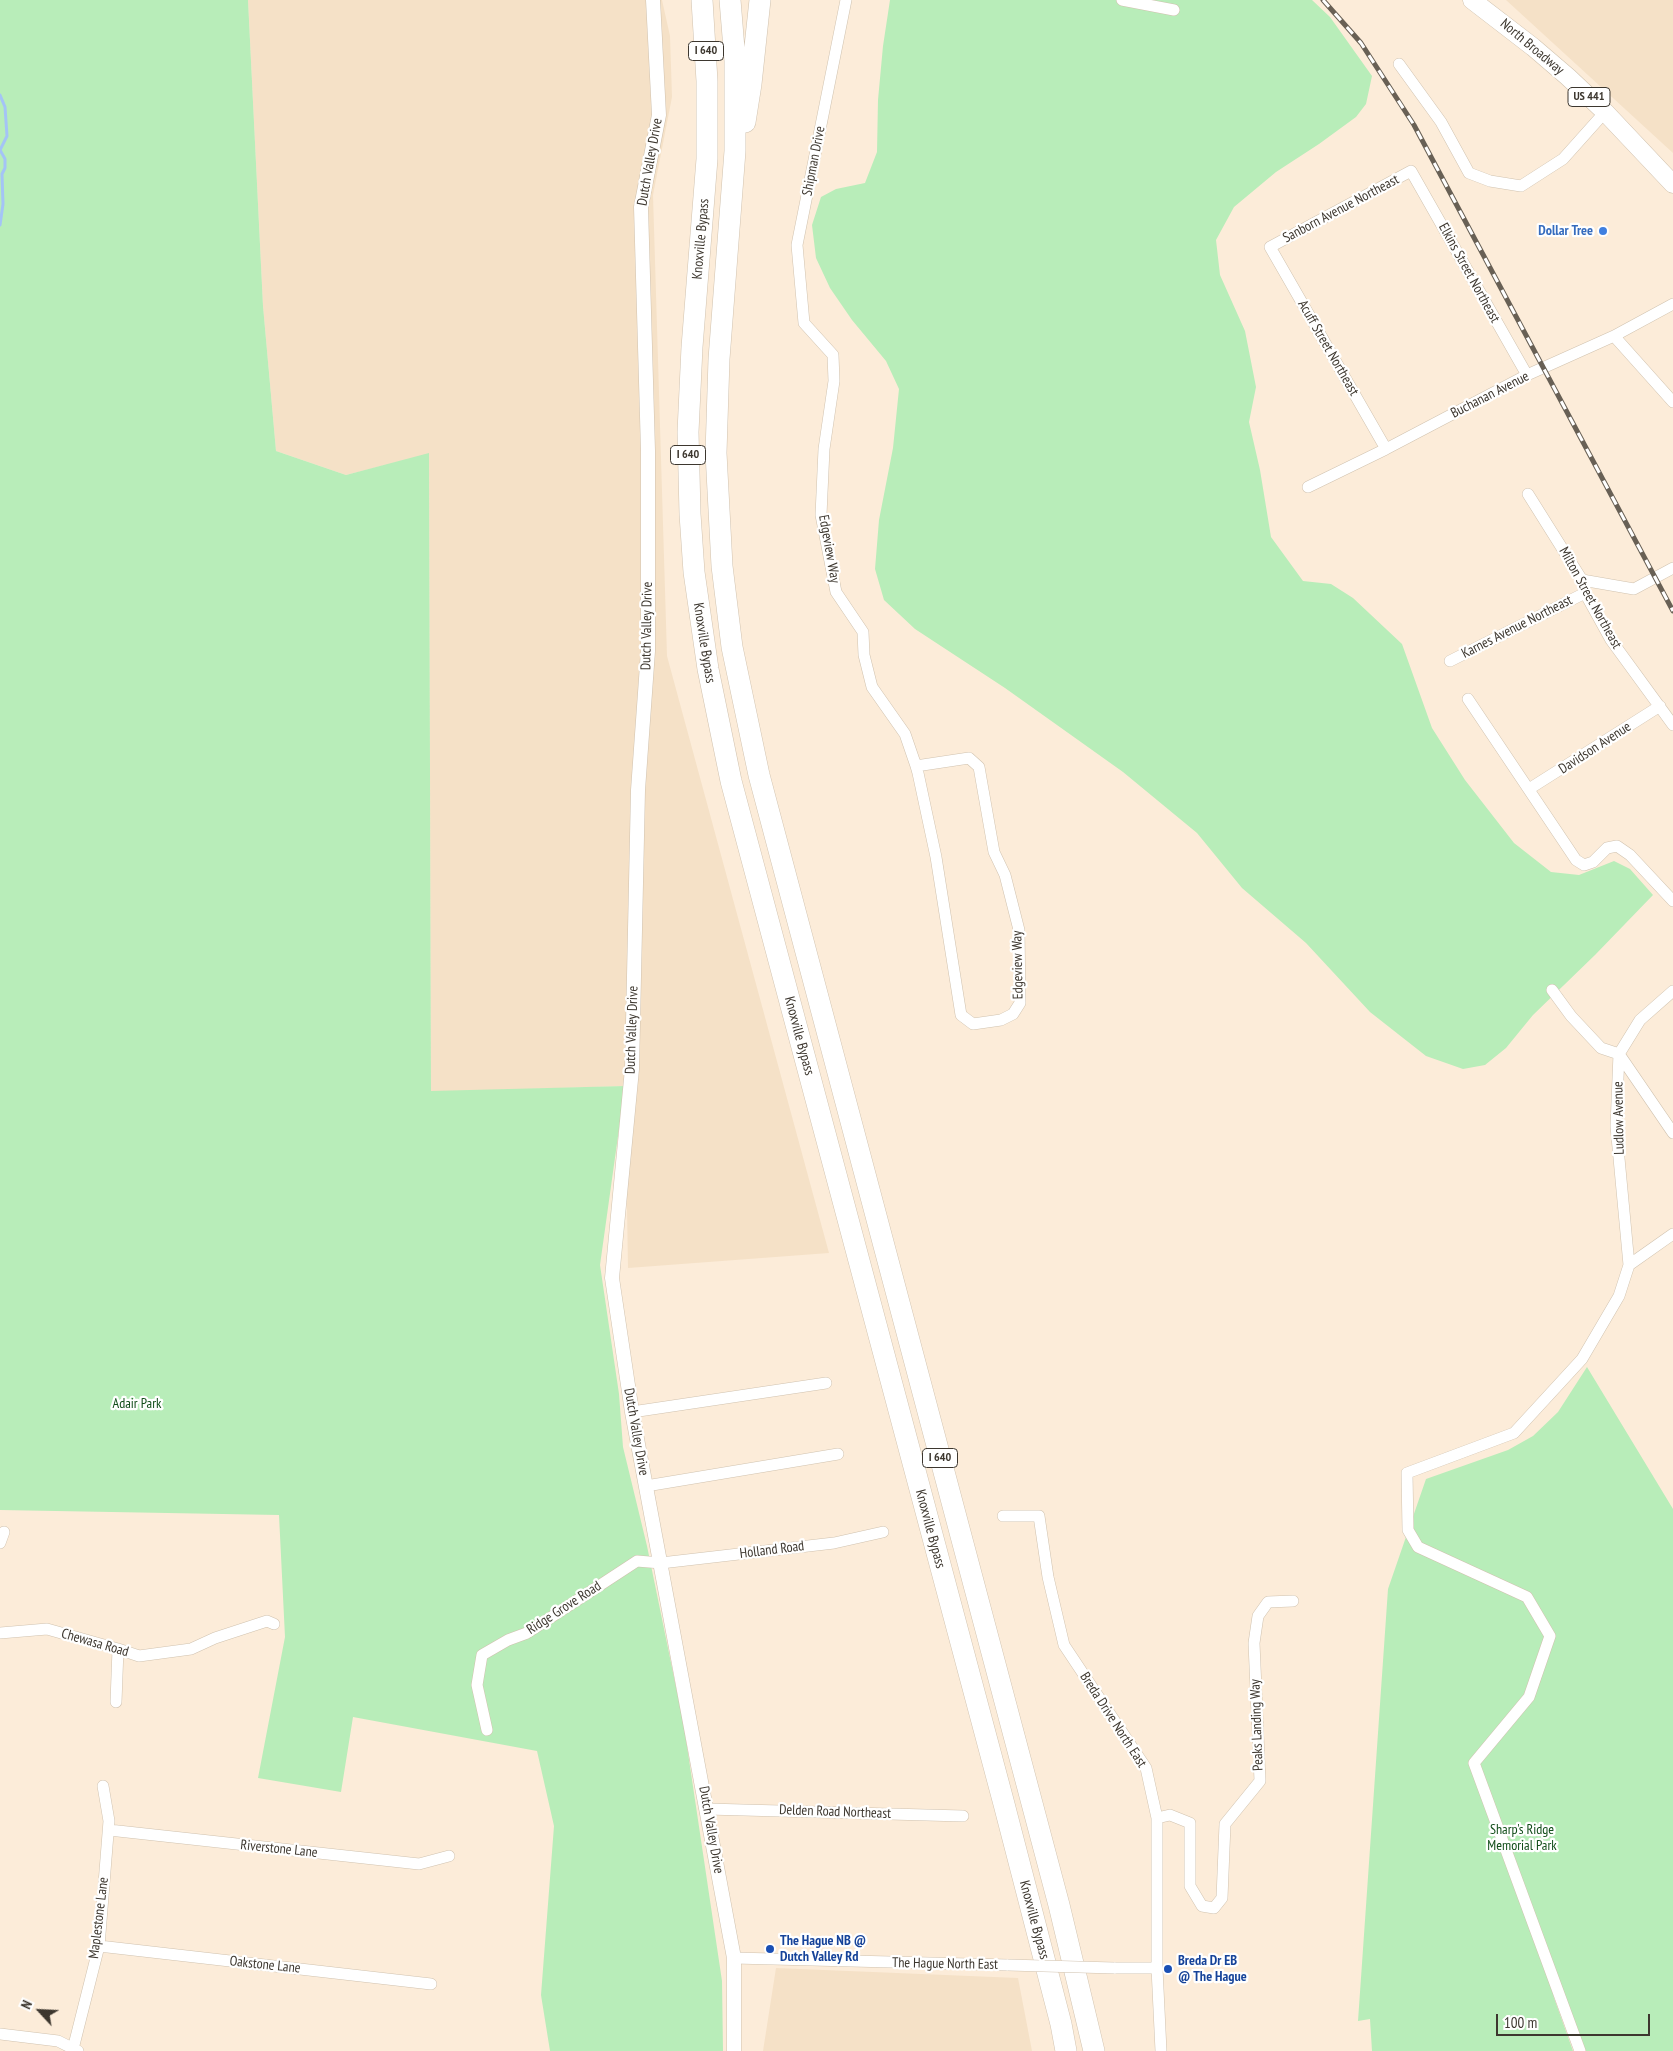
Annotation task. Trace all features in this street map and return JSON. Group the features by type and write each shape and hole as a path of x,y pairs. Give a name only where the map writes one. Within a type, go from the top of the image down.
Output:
{"highway":[{"path":"689,0 696,135 681,347 677,446 678,510 684,584 693,650 713,696"},
{"name":"Knoxville Bypass","path":"702,0 707,81 707,159 690,377 688,461 697,600 713,696 734,791 1006,1813 1054,1997 1066,2051"},
{"name":"Knoxville Bypass","path":"730,0 735,89 732,201 720,343 716,421 720,541 724,594 732,647 759,775 1056,1896 1094,2051"},
{"path":"732,201 752,84 760,0"}],"main road":[{"name":"North Broadway","path":"1472,0 1533,47 1605,112 1673,184"}],"street":[{"name":"Dutch Valley Drive","path":"653,0 659,115 641,207 648,451 648,651 638,790 632,1069 612,1278 632,1412 734,1958 734,2051"},
{"name":"Shipman Drive","path":"804,323 798,245 846,0"},
{"path":"1122,0 1174,10"},
{"path":"1398,64 1440,122 1469,172 1490,181 1520,186 1562,159 1605,112"},
{"name":"Sanborn Avenue Northeast","path":"1270,248 1411,171"},
{"name":"Elkins Street Northeast","path":"1411,171 1526,375"},
{"name":"Acuff Street Northeast","path":"1270,248 1386,449"},
{"name":"Buchanan Avenue","path":"1308,487 1386,449 1526,375 1614,336 1673,304"},
{"name":"Edgeview Way","path":"804,323 833,355 834,381 824,448 821,515 836,592 863,632 864,655 872,687 905,734 916,766 936,857 961,1015 973,1024 1001,1020 1013,1014 1020,1003 1019,930 1005,875 994,852 979,767 969,758 916,766"},
{"path":"1614,336 1673,402"},
{"name":"Milton Street Northeast","path":"1528,494 1582,580 1584,593 1611,640 1673,724"},
{"name":"Karnes Avenue Northeast","path":"1582,580 1634,589 1673,568"},
{"name":"Karnes Avenue Northeast","path":"1450,661 1584,593"},
{"path":"1468,699 1576,860 1584,865 1593,862 1607,848 1616,846 1630,855 1673,901"},
{"name":"Davidson Avenue","path":"1529,790 1660,706"},
{"path":"1552,990 1571,1016 1601,1048 1619,1054 1673,1133"},
{"name":"Ludlow Avenue","path":"1629,1265 1616,1126 1619,1054 1640,1020 1673,991"},
{"path":"1580,2051 1474,1763 1529,1697 1550,1636 1527,1597 1418,1548 1408,1530 1407,1473 1514,1433 1582,1359 1619,1296 1629,1265 1673,1234"},
{"path":"632,1412 826,1383"},
{"path":"646,1486 838,1454"},
{"name":"Breda Drive North East","path":"1003,1516 1039,1516 1048,1577 1064,1645 1146,1768 1157,1818 1157,1968 1161,2051"},
{"name":"Holland Road","path":"661,1564 834,1543 883,1532"},
{"name":"Ridge Grove Road","path":"487,1730 477,1685 482,1655 508,1640 527,1633 637,1561 661,1564"},
{"name":"Peaks Landing Way","path":"1157,1818 1170,1815 1190,1823 1190,1886 1202,1906 1214,1908 1222,1898 1226,1824 1260,1781 1254,1643 1258,1616 1268,1602 1293,1601"},
{"name":"Chewasa Road","path":"0,1633 47,1629 118,1648 139,1656 191,1649 216,1638 267,1621 274,1624"},
{"path":"116,1702 118,1648"},
{"name":"Maplestone Lane","path":"75,2050 98,1946 109,1830 103,1786"},
{"name":"Delden Road Northeast","path":"707,1809 963,1816"},
{"name":"Riverstone Lane","path":"109,1830 420,1864 449,1856"},
{"name":"Oakstone Lane","path":"98,1946 431,1984"},
{"name":"The Hague North East","path":"734,1958 1157,1968"},
{"path":"0,2034 58,2041 75,2050"}],"shaded area":[{"path":"248,0 662,0 670,36 672,97 653,195 667,656 829,1253 628,1268 625,1086 431,1092 429,454 346,475 276,451 263,306"},
{"path":"1506,0 1673,0 1673,153"},
{"path":"776,1968 1018,1978 1032,2051 763,2051"}],"green space":[{"name":"Adair Park","path":"0,0 248,0 263,306 276,451 346,475 429,453 431,1091 625,1086 600,1265 619,1394 623,1447 647,1546 684,1726 722,1981 723,2051 550,2051 541,1995 554,1826 537,1751 353,1717 341,1792 258,1778 285,1637 279,1515 0,1510"},
{"path":"890,0 1312,0 1330,17 1372,76 1366,104 1356,117 1276,172 1234,207 1216,240 1220,275 1245,331 1256,387 1249,422 1260,470 1271,537 1303,581 1331,584 1353,598 1402,644 1432,728 1465,780 1514,843 1551,872 1579,875 1614,861 1630,869 1653,895 1533,1015 1506,1048 1485,1065 1463,1069 1426,1056 1370,1012 1306,943 1242,888 1197,833 1123,772 1005,688 915,629 884,600 875,569 879,520 893,448 899,389 886,361 852,320 830,288 816,258 812,225 821,197 836,189 865,183 877,152 878,100"},
{"name":"Sharp's Ridge Memorial Park","path":"1587,1367 1673,1509 1673,2051 1579,2051 1553,1995 1573,2051 1372,2051 1370,2019 1358,2021 1388,1589 1426,1479 1508,1450 1533,1436 1558,1412"}],"waterway":[{"path":"0,95 5,107 7,136 0,150 5,159 5,168 2,174 3,204 0,225"}],"railway":[{"path":"1323,0 1361,43 1414,125 1673,611"}],"place":[{"name":"Dollar Tree","path":"1603,231"},
{"name":"The Hague NB @ Dutch Valley Rd","path":"770,1949"},
{"name":"Breda Dr EB @ The Hague","path":"1168,1969"}]}
